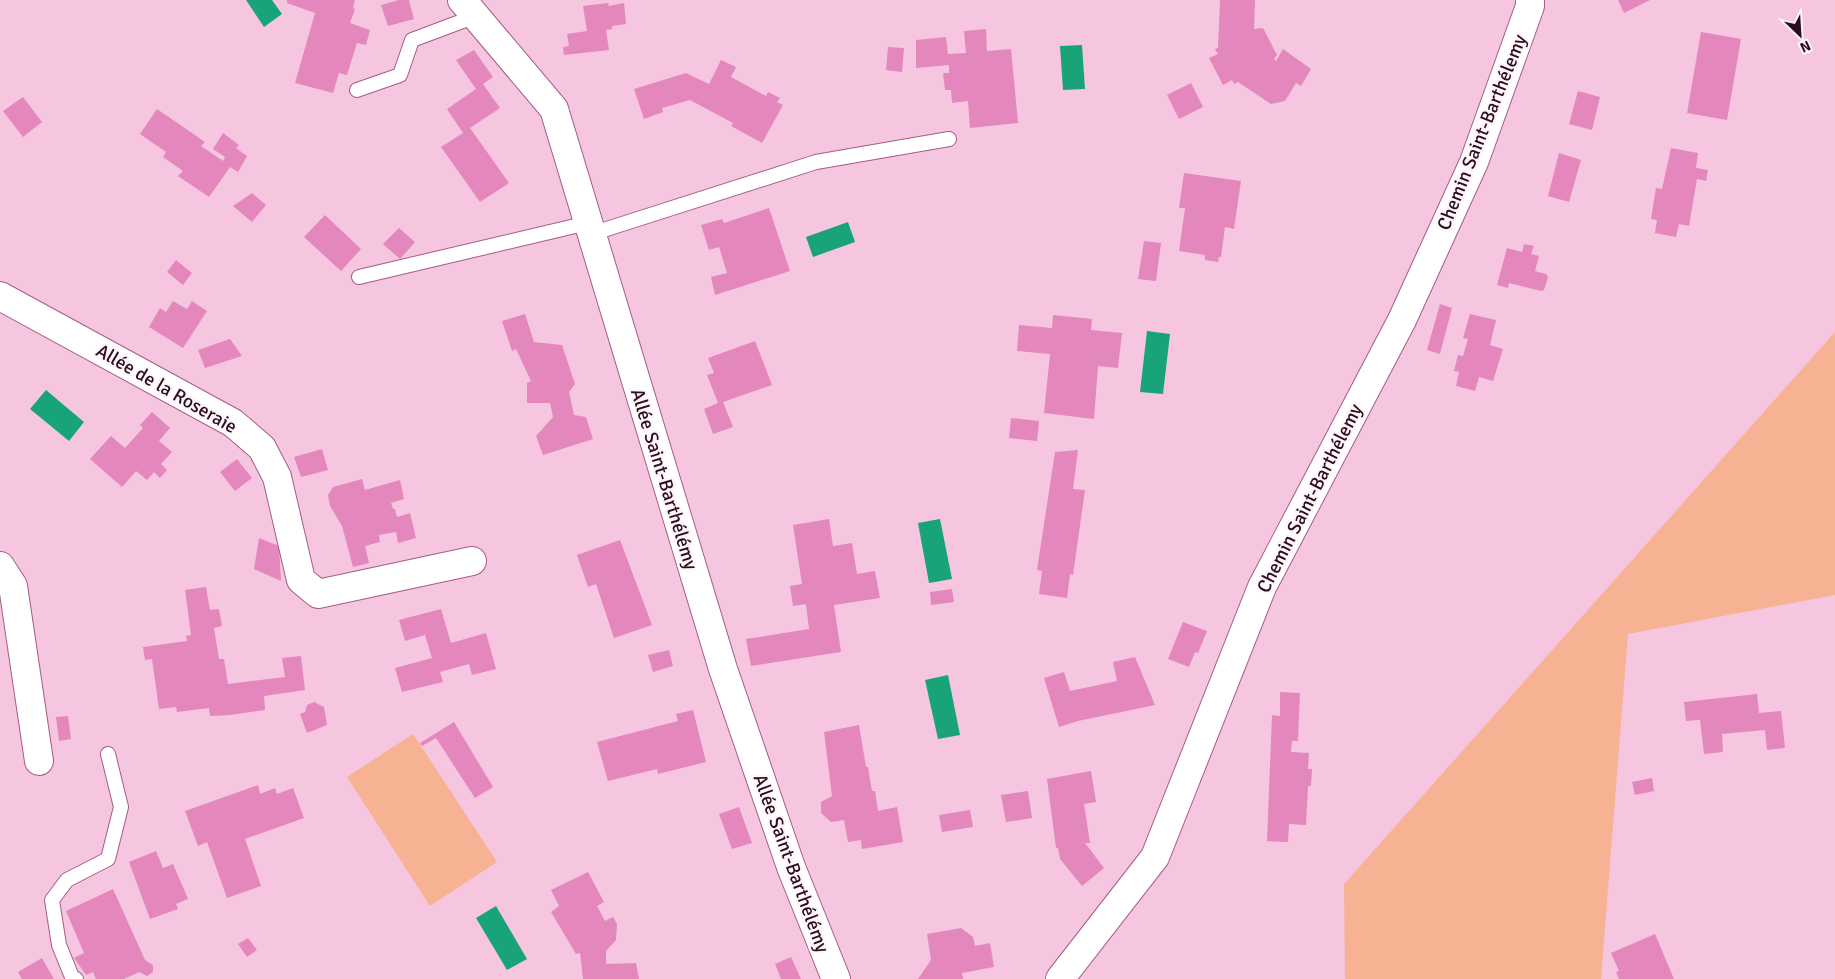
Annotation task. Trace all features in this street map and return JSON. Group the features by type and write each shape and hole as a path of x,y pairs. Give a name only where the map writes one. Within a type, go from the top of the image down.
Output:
{"street":[{"name":"Chemin Saint-Barthélemy","path":"1060,979 1155,857 1262,587 1402,320 1474,162 1530,6 1530,0"},
{"name":"Allée Saint-Barthélémy","path":"469,8 554,110 723,669 791,867 836,979"},
{"name":"Allée de la Roseraie","path":"0,296 233,422 262,448 277,477 301,580 318,594 472,561"},
{"path":"0,566 13,586 39,761"}],"lane":[{"path":"357,90 400,75 412,40 469,8"},
{"path":"359,276 590,229 816,162 949,140"},
{"path":"76,979 72,976 59,945 52,900 67,880 108,859 121,807 108,754"}],"shaded area":[{"path":"246,0 272,0 282,14 264,27"},
{"path":"1082,45 1085,89 1063,90 1060,46"},
{"path":"848,222 855,242 813,257 806,237"},
{"path":"1147,331 1170,334 1163,394 1140,392"},
{"path":"1835,332 1835,595 1628,634 1601,979 1345,979 1344,884"},
{"path":"46,390 84,422 69,441 30,409"},
{"path":"940,519 952,579 929,583 918,523"},
{"path":"948,675 960,735 938,739 925,680"},
{"path":"413,734 497,862 430,906 347,777"},
{"path":"496,906 527,959 507,970 476,918"}],"building":[{"path":"287,0 355,0 353,8 355,9 350,23 370,30 366,45 357,43 347,75 339,73 333,93 295,83 315,13 287,3"},
{"path":"399,0 409,0 414,19 388,26 381,5"},
{"path":"1220,0 1255,0 1254,29 1263,28 1277,55 1274,59 1276,61 1283,49 1311,69 1301,86 1296,83 1285,101 1271,104 1238,82 1234,84 1232,80 1223,85 1209,58 1218,54 1215,49 1218,48"},
{"path":"1618,0 1650,0 1624,13"},
{"path":"608,3 609,6 624,3 626,24 612,26 612,29 606,30 609,50 564,55 563,47 569,46 567,34 587,31 583,6"},
{"path":"986,29 987,51 1011,49 1018,123 970,128 968,101 952,103 951,90 945,90 943,73 949,73 949,65 916,68 916,40 946,37 948,54 966,53 964,31"},
{"path":"1701,32 1741,39 1727,120 1687,113"},
{"path":"888,47 904,48 902,72 886,70"},
{"path":"474,50 493,77 483,84 500,108 470,128 509,183 480,202 441,147 463,133 447,109 476,89 456,60"},
{"path":"721,60 736,67 731,77 766,96 768,92 780,98 777,102 783,105 762,143 731,126 733,123 690,100 662,108 663,112 644,119 634,89 686,73 709,84"},
{"path":"1191,83 1203,107 1179,119 1167,95"},
{"path":"1578,91 1600,97 1592,130 1569,124"},
{"path":"23,97 42,122 23,137 3,111"},
{"path":"157,109 205,142 201,146 223,161 225,157 213,149 223,133 239,145 236,148 247,156 238,172 230,167 209,197 178,176 183,171 163,157 166,152 140,134"},
{"path":"1671,148 1698,153 1696,168 1708,170 1706,181 1697,179 1689,226 1679,224 1676,237 1655,233 1657,220 1651,219 1656,188 1662,189"},
{"path":"1559,153 1581,160 1569,202 1548,196"},
{"path":"1184,173 1241,181 1234,229 1225,227 1221,257 1219,257 1218,262 1205,260 1205,255 1179,251 1185,208 1179,208"},
{"path":"252,193 266,205 252,222 233,206"},
{"path":"769,208 790,271 715,295 711,277 727,273 719,247 709,250 701,225 722,219 724,223"},
{"path":"325,215 361,249 341,271 304,237"},
{"path":"399,228 415,242 400,259 383,244"},
{"path":"1144,241 1161,243 1156,281 1138,279"},
{"path":"1524,244 1534,246 1531,254 1539,256 1535,271 1546,274 1548,277 1544,290 1541,291 1509,283 1508,288 1497,285 1507,248 1522,252"},
{"path":"176,260 192,273 183,285 167,272"},
{"path":"173,301 187,309 192,301 207,311 183,348 149,327 160,308 166,312"},
{"path":"1440,304 1452,308 1440,354 1427,350"},
{"path":"525,314 534,342 562,345 575,384 569,392 574,415 586,417 593,439 543,455 536,436 553,417 550,403 527,403 527,383 531,381 516,349 512,351 502,321"},
{"path":"1470,314 1496,320 1490,345 1503,349 1493,381 1479,377 1475,391 1456,386 1459,372 1454,371 1458,355 1463,356 1468,339 1463,338"},
{"path":"1053,315 1092,319 1091,330 1122,333 1118,368 1098,366 1094,419 1044,413 1050,354 1017,351 1019,325 1052,328"},
{"path":"230,339 242,356 205,368 198,350"},
{"path":"755,341 772,385 723,402 733,427 713,434 704,409 718,403 707,375 714,373 708,358"},
{"path":"152,412 170,428 159,441 172,452 161,464 167,470 160,478 154,472 147,480 136,471 122,487 90,459 111,436 125,448 143,428 140,425"},
{"path":"1011,418 1039,421 1037,441 1009,438"},
{"path":"322,449 328,470 301,477 294,457"},
{"path":"1078,450 1073,489 1085,490 1073,575 1070,574 1067,598 1039,594 1042,571 1037,570 1055,452"},
{"path":"237,459 252,478 235,491 220,472"},
{"path":"362,479 365,490 400,480 404,499 391,503 397,517 410,513 416,538 398,543 396,532 379,535 380,542 365,546 369,563 353,567 342,526 330,506 328,495 333,487"},
{"path":"829,519 833,546 852,543 857,574 875,571 880,598 834,605 841,652 751,666 746,639 809,629 806,604 793,606 790,586 802,584 793,525"},
{"path":"259,538 279,546 281,581 254,569"},
{"path":"620,540 652,625 614,638 596,584 588,587 577,555"},
{"path":"206,587 210,610 219,609 222,626 214,628 219,659 224,659 228,684 285,677 282,658 301,656 305,690 264,696 265,710 230,715 210,716 209,708 177,712 176,707 159,709 152,659 145,660 143,647 187,641 186,636 191,635 185,590"},
{"path":"952,589 954,602 931,605 930,592"},
{"path":"441,609 451,643 486,633 496,669 472,675 469,664 440,672 443,682 402,692 395,668 432,658 425,635 405,641 399,620"},
{"path":"1183,622 1207,631 1198,653 1195,652 1189,667 1168,659"},
{"path":"669,650 673,666 653,672 648,655"},
{"path":"1135,657 1155,705 1078,721 1059,727 1044,678 1064,672 1070,691 1117,681 1113,662"},
{"path":"1280,692 1300,693 1298,741 1292,741 1291,752 1309,753 1308,769 1312,769 1311,786 1308,786 1306,825 1289,824 1288,842 1267,841 1272,715 1280,716"},
{"path":"1757,694 1759,713 1781,711 1785,748 1767,750 1765,730 1722,734 1723,752 1704,754 1700,720 1686,721 1684,702"},
{"path":"314,702 324,707 327,725 307,733 300,714 305,712 307,705"},
{"path":"693,710 706,762 658,774 657,769 608,781 597,742 678,721 676,714"},
{"path":"68,716 71,739 59,741 56,717"},
{"path":"454,722 493,787 475,798 436,738 422,746 420,743"},
{"path":"859,725 866,767 868,767 872,791 875,791 878,811 897,807 903,842 862,849 861,840 848,842 844,820 831,822 821,813 821,802 832,796 824,732"},
{"path":"1091,771 1096,802 1084,804 1090,843 1085,843 1104,868 1082,886 1060,859 1058,848 1056,848 1047,779"},
{"path":"1652,778 1654,791 1635,795 1632,782"},
{"path":"258,785 260,794 275,788 277,794 293,788 304,818 245,839 261,886 227,898 207,842 198,846 185,811"},
{"path":"1028,791 1032,818 1006,822 1001,795"},
{"path":"739,807 752,843 732,849 719,814"},
{"path":"970,810 973,827 942,832 939,815"},
{"path":"156,851 163,868 173,864 188,899 176,904 178,909 150,919 129,862"},
{"path":"588,872 604,902 597,906 605,921 613,917 617,924 616,940 606,951 606,964 636,963 639,979 583,979 580,953 576,954 551,912 559,906 551,890"},
{"path":"113,889 145,960 153,965 153,972 147,976 139,972 124,979 96,979 93,972 86,975 74,958 84,953 66,911"},
{"path":"961,928 973,937 975,946 990,943 994,967 962,973 963,979 918,979 931,960 927,934"},
{"path":"1655,934 1674,979 1619,979 1616,972 1619,971 1611,953"},
{"path":"248,938 257,950 247,957 238,944"},
{"path":"791,957 801,979 781,979 775,964"},
{"path":"42,958 54,979 22,979 18,972"}]}
